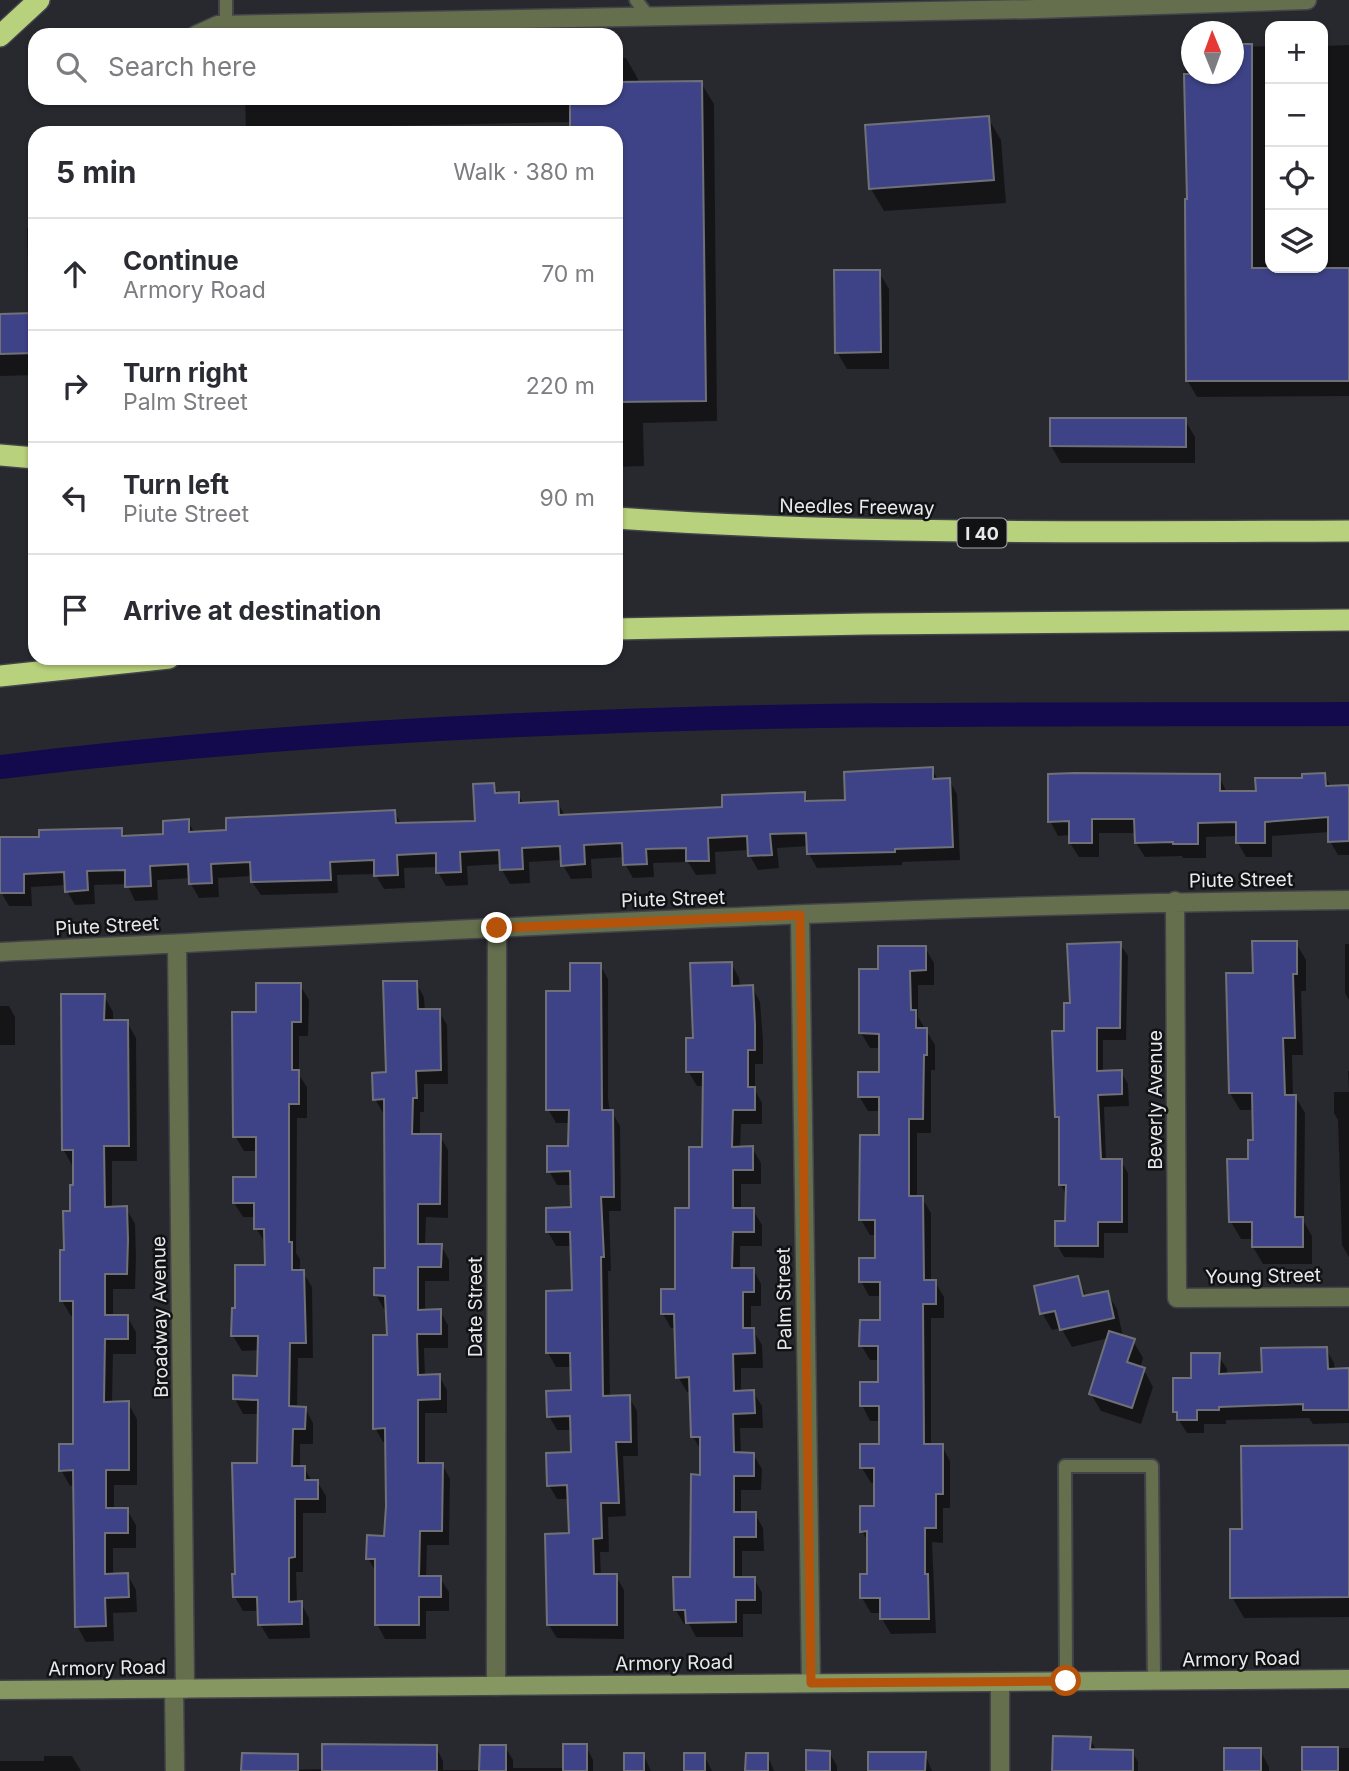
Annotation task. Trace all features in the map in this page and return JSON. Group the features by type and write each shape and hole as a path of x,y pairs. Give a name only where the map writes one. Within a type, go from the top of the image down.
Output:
{"highway":[{"path":"0,36 39,0"},
{"path":"0,455 28,457"},
{"name":"Needles Freeway","path":"623,519 740,527 871,531 1349,531"},
{"path":"623,629 1349,620"},
{"path":"0,676 103,665"}],"main road":[{"name":"Armory Road","path":"0,1690 1349,1679"}],"street":[{"path":"211,28 218,25 1307,0"},
{"name":"Piute Street","path":"0,952 800,915 1175,901 1349,900"},
{"name":"Beverly Avenue","path":"1175,901 1177,1298"},
{"name":"Palm Street","path":"800,915 811,1683"},
{"name":"Date Street","path":"496,1686 497,928"},
{"name":"Broadway Avenue","path":"174,1771 180,1689 177,944"},
{"name":"Young Street","path":"1177,1298 1349,1297"},
{"path":"1000,1682 1000,1771"}],"lane":[{"path":"226,0 226,25"},
{"path":"636,0 649,17"},
{"path":"1066,1681 1065,1466 1152,1466 1154,1680"}],"building":[{"path":"1244,44 1252,44 1252,268 1265,268 1265,273 1328,273 1328,268 1349,268 1349,381 1186,381 1184,84 1244,84"},
{"path":"702,81 706,401 623,402 623,126 570,126 570,105 623,105 623,82"},
{"path":"989,116 994,180 869,189 865,125"},
{"path":"834,270 880,270 881,352 835,353"},
{"path":"28,313 28,353 0,354 0,314"},
{"path":"1050,418 1186,418 1186,447 1050,446"},
{"path":"933,767 933,779 950,778 953,847 895,849 895,852 807,854 806,833 770,834 772,855 748,856 747,836 708,838 709,861 686,861 686,848 646,849 647,864 623,865 622,843 584,845 585,864 561,866 560,846 522,848 523,869 500,870 499,850 460,852 461,872 436,873 436,853 397,855 398,875 374,876 374,860 330,862 331,880 251,882 250,862 211,864 212,883 189,884 188,864 150,866 151,886 125,887 125,870 87,871 88,890 65,892 64,872 24,874 24,893 0,893 0,837 39,837 39,830 122,828 122,836 163,834 163,821 189,819 189,832 226,830 226,818 395,810 396,823 475,821 473,784 494,783 495,793 519,792 519,803 558,801 559,815 722,807 722,795 805,792 805,801 845,800 844,772"},
{"path":"1325,773 1326,786 1349,785 1349,841 1328,842 1328,817 1265,822 1265,843 1236,843 1236,822 1198,823 1198,844 1135,843 1134,819 1092,819 1092,843 1069,843 1069,821 1048,822 1048,774 1220,774 1220,791 1256,791 1255,778 1302,778 1302,774"},
{"path":"1252,941 1297,941 1297,974 1293,974 1295,1038 1283,1038 1285,1095 1296,1095 1295,1217 1303,1217 1303,1247 1252,1247 1252,1222 1229,1222 1227,1159 1248,1159 1248,1140 1253,1140 1252,1093 1229,1093 1226,973 1253,973"},
{"path":"1121,942 1120,1028 1097,1028 1097,1071 1122,1070 1122,1094 1098,1095 1101,1159 1122,1159 1122,1222 1098,1222 1098,1246 1055,1246 1055,1221 1065,1221 1066,1185 1059,1185 1059,1117 1055,1117 1052,1031 1064,1031 1064,1003 1070,1003 1067,944"},
{"path":"878,946 926,946 926,970 910,971 911,1010 916,1010 916,1028 927,1028 927,1055 924,1055 923,1119 909,1119 909,1196 923,1196 924,1280 936,1280 936,1304 923,1304 924,1444 943,1444 943,1494 936,1494 936,1528 925,1528 929,1619 880,1619 880,1598 860,1598 860,1574 867,1574 867,1531 860,1532 860,1506 874,1506 874,1468 860,1468 860,1444 879,1444 879,1406 860,1406 860,1382 878,1382 878,1346 859,1346 860,1320 880,1320 880,1282 859,1282 859,1258 875,1258 875,1220 859,1220 860,1135 879,1135 879,1097 858,1097 858,1072 879,1072 879,1034 859,1033 859,969 878,969"},
{"path":"732,962 732,986 753,985 755,1025 755,1050 748,1050 748,1087 755,1087 755,1110 733,1110 732,1147 753,1146 753,1170 733,1170 733,1208 754,1208 754,1232 733,1232 732,1268 754,1268 754,1292 743,1292 743,1328 754,1328 755,1353 733,1354 734,1391 754,1390 755,1413 733,1414 734,1452 754,1453 754,1476 734,1476 734,1512 756,1512 756,1537 734,1537 734,1577 755,1577 755,1600 736,1600 736,1622 686,1623 685,1610 674,1610 673,1577 690,1577 691,1474 700,1475 700,1437 691,1437 689,1377 676,1378 674,1314 661,1314 661,1289 675,1289 675,1208 689,1208 689,1147 702,1147 703,1072 686,1072 686,1038 693,1038 690,963"},
{"path":"570,963 601,963 602,1110 613,1110 614,1197 601,1197 604,1257 601,1257 603,1396 630,1395 631,1442 616,1442 619,1503 601,1503 602,1538 593,1539 594,1574 617,1574 617,1625 547,1625 545,1534 569,1533 567,1485 547,1486 546,1453 571,1452 570,1416 547,1417 546,1391 571,1390 570,1353 546,1353 546,1291 572,1290 570,1232 546,1232 546,1208 571,1207 570,1171 547,1172 547,1146 568,1146 569,1110 546,1110 546,991 570,991"},
{"path":"383,981 417,981 418,1009 440,1009 441,1070 416,1071 417,1098 413,1098 412,1134 441,1134 440,1204 418,1204 418,1244 442,1244 441,1267 418,1267 418,1310 441,1309 441,1334 417,1334 418,1375 440,1374 440,1399 418,1400 418,1463 443,1463 442,1531 420,1531 419,1576 441,1576 441,1597 419,1597 419,1625 375,1625 375,1559 366,1559 367,1535 384,1536 386,1506 385,1428 373,1429 373,1335 387,1335 385,1296 374,1295 374,1268 385,1268 384,1099 373,1100 372,1073 386,1072"},
{"path":"256,983 301,983 301,1022 292,1022 292,1070 299,1070 299,1104 289,1104 289,1242 292,1242 292,1270 304,1270 306,1343 290,1343 289,1406 306,1407 305,1429 293,1429 292,1466 305,1466 305,1480 318,1480 318,1499 295,1499 295,1557 289,1558 289,1602 302,1601 302,1624 258,1625 257,1597 233,1597 232,1574 235,1574 232,1463 257,1463 258,1400 233,1399 233,1375 257,1376 258,1336 231,1336 232,1308 235,1308 235,1265 265,1265 264,1229 254,1229 254,1203 233,1203 233,1177 256,1177 256,1137 233,1137 232,1012 256,1012"},
{"path":"61,994 105,994 104,1020 128,1020 129,1146 104,1146 105,1207 127,1206 128,1240 127,1274 105,1274 105,1315 128,1315 128,1339 105,1339 104,1402 129,1401 129,1470 106,1470 106,1508 128,1508 128,1533 105,1533 105,1574 128,1573 129,1597 105,1598 106,1626 75,1627 73,1470 59,1471 59,1444 73,1444 73,1301 60,1301 60,1250 64,1250 63,1211 70,1211 70,1185 73,1185 73,1150 62,1150"},
{"path":"1078,1276 1083,1296 1108,1291 1114,1318 1060,1330 1055,1311 1040,1314 1034,1286"},
{"path":"1109,1331 1135,1339 1127,1362 1145,1368 1132,1408 1089,1394"},
{"path":"1327,1347 1328,1369 1349,1368 1349,1410 1303,1410 1303,1404 1219,1407 1219,1410 1197,1410 1197,1420 1177,1420 1177,1412 1173,1412 1173,1378 1191,1378 1191,1353 1220,1353 1219,1374 1262,1372 1261,1348"},
{"path":"1349,1445 1349,1597 1230,1598 1230,1529 1242,1529 1241,1446"},
{"path":"1053,1736 1091,1737 1090,1749 1133,1750 1133,1771 1052,1771"},
{"path":"322,1744 437,1745 437,1771 322,1771"},
{"path":"563,1744 587,1744 587,1771 563,1771"},
{"path":"480,1745 506,1745 506,1771 479,1771"},
{"path":"1302,1747 1338,1747 1338,1771 1302,1771"},
{"path":"1224,1748 1261,1748 1261,1771 1224,1771"},
{"path":"806,1750 830,1751 830,1771 806,1771"},
{"path":"868,1752 926,1752 925,1771 868,1771"},
{"path":"242,1753 298,1754 298,1771 241,1771"},
{"path":"624,1753 644,1753 644,1771 624,1771"},
{"path":"684,1753 705,1753 705,1771 684,1771"},
{"path":"746,1753 768,1753 768,1771 745,1771"}],"waterway":[{"path":"0,767 298,738 596,722 878,715 1349,714"}],"route":[{"path":"497,928 800,915 811,1683 1066,1681"}]}
